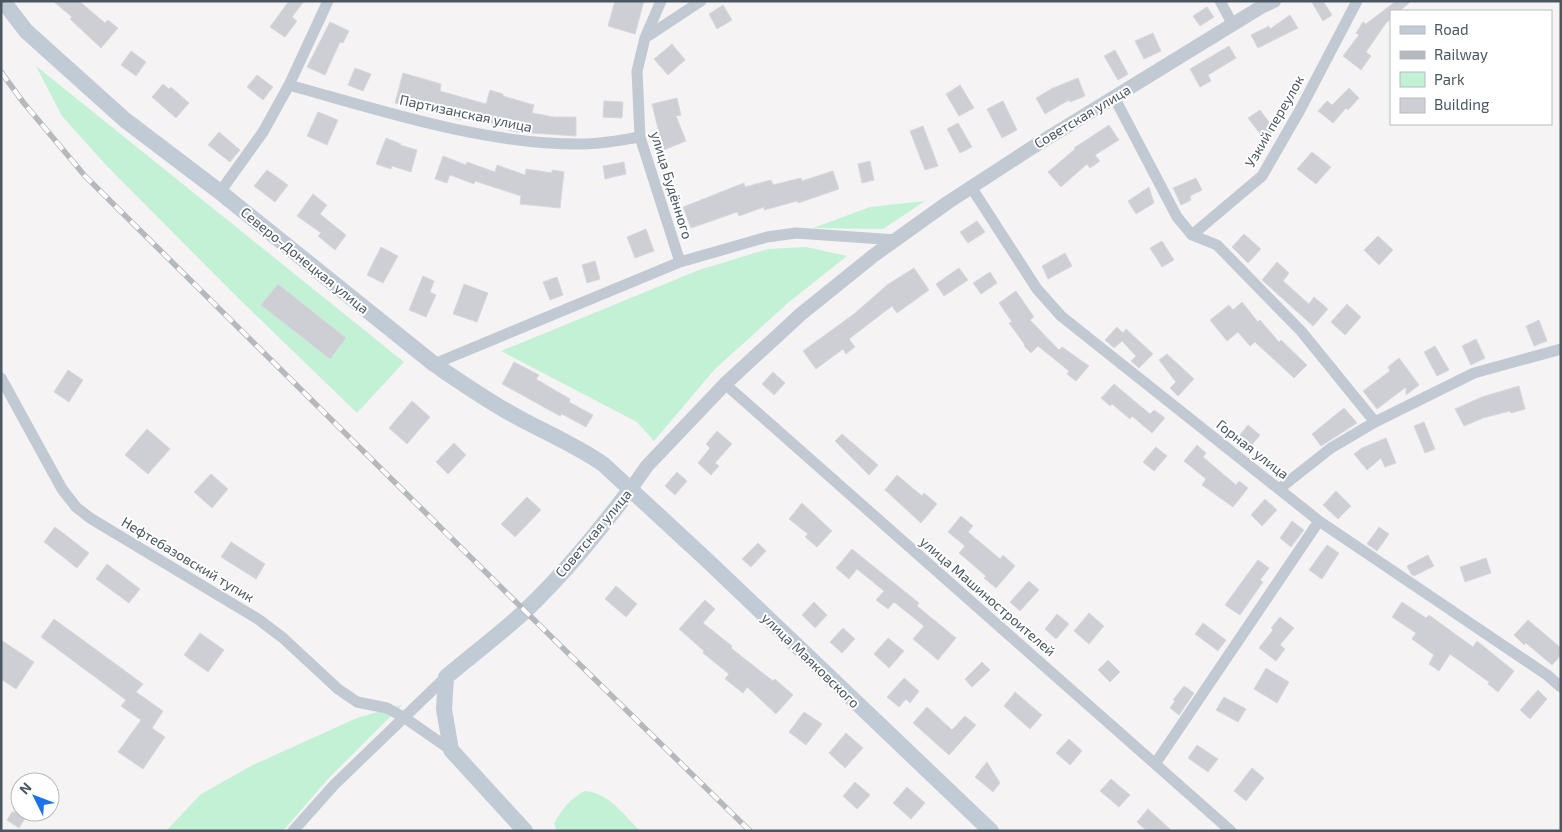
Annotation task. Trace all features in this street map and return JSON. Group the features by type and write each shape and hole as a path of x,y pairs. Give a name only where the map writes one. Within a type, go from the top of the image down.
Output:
{"main road":[{"name":"Северо-Донецкая улица","path":"3,1 26,31 125,120 220,192 434,364 472,390 516,416 590,455 604,464 630,490"},
{"name":"Советская улица","path":"446,677 524,611 595,535 630,490"},
{"name":"улица Маяковского","path":"630,490 709,562 991,831"},
{"path":"446,677 444,709 451,750 524,831"}],"street":[{"path":"220,192 262,132 289,85 328,1"},
{"name":"улица Будённого","path":"661,1 645,38 638,71 640,137 680,262"},
{"path":"645,38 702,1"},
{"path":"1220,1 1233,25"},
{"name":"Советская улица","path":"630,490 646,466 725,384 801,314 896,240 1033,146 1233,25 1261,6 1274,1"},
{"name":"Узкий переулок","path":"1192,235 1262,176 1300,110 1357,1"},
{"name":"Партизанская улица","path":"289,85 407,118 526,142 585,144 640,137"},
{"path":"1114,97 1177,217 1192,235 1217,245 1301,331 1375,422"},
{"name":"Горная улица","path":"971,187 1037,289 1060,316 1319,521 1547,675 1561,687"},
{"path":"434,364 680,262 767,237 796,233 896,240"},
{"path":"1279,489 1331,448 1375,422 1474,373 1561,349"},
{"name":"Нефтебазовский тупик","path":"1,378 62,489 76,507 90,518 258,619 283,638 338,689 357,702 387,708 405,718 451,750"},
{"name":"улица Машиностроителей","path":"725,384 1231,831"},
{"path":"1155,764 1319,521"},
{"name":"Советская улица","path":"293,831 334,785 446,677"}],"green space":[{"path":"36,66 404,362 357,413 234,294 106,165 62,116"},
{"path":"925,201 883,229 813,228 870,207"},
{"path":"806,247 847,256 789,302 715,369 654,441 637,422 501,351 699,270 768,249"},
{"path":"402,705 327,780 283,831 166,831 201,794 253,765 357,718"},
{"path":"585,791 609,800 640,831 557,831 554,824 560,814 571,801"}],"building":[{"path":"53,1 79,1 105,23 108,20 118,28 101,48 70,19 72,17"},
{"path":"289,1 304,1 292,17 297,21 285,37 270,27"},
{"path":"615,1 644,1 635,34 608,26"},
{"path":"1311,1 1323,1 1332,15 1323,21"},
{"path":"1396,1 1411,1 1401,10 1390,10 1390,20 1366,52 1371,56 1361,70 1343,56 1359,35 1356,33 1363,22 1366,24"},
{"path":"723,5 732,20 717,29 709,14"},
{"path":"1207,7 1214,17 1200,26 1193,16"},
{"path":"1290,15 1298,28 1258,48 1251,35 1269,26 1270,29"},
{"path":"330,22 349,31 343,43 340,42 325,75 307,67"},
{"path":"1153,33 1161,51 1144,59 1135,41"},
{"path":"672,44 685,60 668,75 654,59"},
{"path":"1229,46 1236,58 1208,75 1211,81 1200,87 1190,69"},
{"path":"1115,50 1128,74 1118,80 1104,56"},
{"path":"131,51 146,62 136,76 121,65"},
{"path":"355,68 371,74 363,91 348,85"},
{"path":"403,73 441,84 440,91 486,104 490,90 534,105 532,113 554,117 576,117 576,136 517,132 463,114 461,120 451,117 452,113 414,104 413,108 395,103"},
{"path":"257,75 273,87 263,100 247,87"},
{"path":"1078,78 1085,96 1070,102 1069,100 1045,114 1036,98 1053,88"},
{"path":"163,84 169,89 171,87 189,103 176,118 152,97"},
{"path":"960,85 974,108 959,116 946,94"},
{"path":"1349,88 1359,98 1348,110 1346,108 1333,123 1318,111 1327,101 1332,105"},
{"path":"677,98 681,115 676,116 686,141 661,151 656,139 660,137 652,104"},
{"path":"604,101 623,102 622,118 603,117"},
{"path":"1003,101 1017,130 1002,138 987,109"},
{"path":"1260,110 1275,130 1264,139 1248,118"},
{"path":"318,112 338,120 327,145 307,136"},
{"path":"958,123 972,147 960,153 947,129"},
{"path":"1109,125 1119,140 1095,155 1100,161 1090,168 1087,164 1061,187 1048,172 1074,148"},
{"path":"923,126 938,166 925,170 910,131"},
{"path":"219,132 240,150 230,162 208,145"},
{"path":"386,138 417,150 411,172 392,166 391,169 376,164"},
{"path":"1312,152 1331,167 1316,184 1297,169"},
{"path":"443,156 466,165 467,162 495,172 497,165 525,175 526,169 552,173 552,170 564,172 560,208 520,204 521,196 475,181 474,184 450,175 447,183 435,179"},
{"path":"870,161 874,180 862,183 858,164"},
{"path":"624,162 626,174 605,179 603,166"},
{"path":"267,170 288,185 275,202 254,186"},
{"path":"833,171 839,189 798,203 797,201 764,210 764,207 739,216 737,212 691,228 683,207 744,183 745,187 771,180 773,185 801,178 802,181"},
{"path":"1196,178 1202,190 1190,196 1191,200 1181,205 1173,188"},
{"path":"1149,187 1154,203 1136,214 1128,201"},
{"path":"313,194 327,205 320,214 346,235 335,250 318,236 321,233 297,216"},
{"path":"977,221 985,232 968,243 960,232"},
{"path":"646,229 654,251 635,258 627,237"},
{"path":"1244,234 1261,249 1248,263 1232,247"},
{"path":"1378,236 1393,250 1379,265 1364,250"},
{"path":"1162,241 1174,260 1162,267 1150,248"},
{"path":"381,247 398,256 383,283 367,275"},
{"path":"1065,253 1072,266 1048,279 1042,266"},
{"path":"595,261 600,279 587,283 582,265"},
{"path":"1277,262 1289,273 1283,281 1309,304 1314,297 1328,309 1313,326 1262,280"},
{"path":"914,268 929,290 897,313 892,306 849,339 855,347 846,354 843,349 816,369 803,351 854,314 887,285"},
{"path":"959,268 968,280 944,296 936,284"},
{"path":"990,272 997,283 981,294 973,283"},
{"path":"423,276 434,281 430,292 436,295 426,317 409,310"},
{"path":"557,277 563,295 550,300 543,282"},
{"path":"278,284 346,338 330,359 261,305"},
{"path":"464,284 488,293 477,322 453,314"},
{"path":"1016,291 1034,317 1030,320 1059,350 1062,347 1089,366 1076,381 1067,374 1069,371 1038,346 1031,353 1024,346 1009,323 1012,322 999,303"},
{"path":"1242,302 1258,322 1260,320 1279,342 1281,340 1307,365 1294,378 1255,342 1250,346 1238,332 1227,341 1210,320 1229,305 1233,310"},
{"path":"1347,304 1361,317 1345,335 1331,322"},
{"path":"1539,320 1547,341 1534,346 1526,326"},
{"path":"1117,327 1123,333 1126,329 1153,354 1139,368 1131,361 1136,356 1122,341 1114,348 1105,340"},
{"path":"1476,339 1485,358 1471,365 1462,346"},
{"path":"1435,346 1449,370 1437,376 1424,352"},
{"path":"1167,354 1194,379 1178,396 1170,388 1176,382 1159,360"},
{"path":"1399,358 1419,385 1406,395 1406,387 1377,409 1363,391 1390,371 1388,367"},
{"path":"514,362 539,375 536,379 570,399 569,402 593,415 586,427 562,414 560,416 502,384"},
{"path":"68,370 83,380 69,402 54,392"},
{"path":"773,372 785,383 774,395 762,384"},
{"path":"1114,384 1150,414 1154,410 1165,418 1152,433 1132,416 1130,419 1112,404 1110,406 1101,398"},
{"path":"1519,386 1525,409 1483,418 1464,426 1455,409 1482,397"},
{"path":"412,401 430,417 407,444 389,428"},
{"path":"1344,408 1357,423 1321,446 1312,434"},
{"path":"1424,422 1435,449 1425,453 1414,426"},
{"path":"1248,425 1260,435 1246,452 1234,442"},
{"path":"147,429 170,449 148,474 125,455"},
{"path":"717,431 732,444 715,463 719,466 711,475 698,463 710,448 706,444"},
{"path":"842,434 878,465 869,475 835,441"},
{"path":"1386,438 1396,463 1385,467 1381,458 1367,470 1354,454 1362,448"},
{"path":"454,443 466,455 448,474 436,462"},
{"path":"1197,445 1206,453 1203,457 1236,485 1239,481 1248,488 1233,507 1202,485 1206,479 1184,461"},
{"path":"1156,447 1167,456 1154,471 1143,462"},
{"path":"677,472 687,481 675,495 665,486"},
{"path":"211,474 228,489 212,508 194,492"},
{"path":"897,475 922,496 924,493 937,504 921,523 885,490"},
{"path":"1336,491 1351,506 1338,519 1323,505"},
{"path":"527,497 541,510 515,537 501,524"},
{"path":"1265,499 1277,510 1262,526 1251,515"},
{"path":"802,503 832,531 817,547 805,537 808,534 789,519"},
{"path":"961,516 973,526 968,532 1000,559 1003,555 1015,566 996,588 984,578 986,576 959,553 965,546 948,532"},
{"path":"1292,521 1304,530 1291,547 1280,538"},
{"path":"55,527 89,553 77,568 44,542"},
{"path":"1379,527 1389,534 1377,551 1367,544"},
{"path":"231,542 265,564 256,579 221,557"},
{"path":"758,543 766,551 751,567 742,559"},
{"path":"1327,545 1339,553 1322,579 1309,570"},
{"path":"852,549 919,603 917,606 956,638 938,660 913,639 924,626 894,602 888,609 876,600 884,591 857,569 849,579 836,568"},
{"path":"1428,555 1434,566 1414,576 1411,574 1407,566"},
{"path":"1486,558 1491,573 1465,582 1460,567"},
{"path":"1258,560 1269,568 1260,580 1263,582 1240,615 1225,605"},
{"path":"107,564 140,589 129,603 96,579"},
{"path":"1029,581 1039,590 1020,611 1010,602"},
{"path":"616,586 637,604 626,617 605,599"},
{"path":"705,600 715,609 703,623 732,646 731,648 773,681 775,679 793,695 776,714 747,687 743,693 725,679 729,674 703,653 704,651 679,629"},
{"path":"814,602 827,615 815,628 802,615"},
{"path":"1402,602 1426,618 1429,615 1473,647 1477,641 1514,671 1498,692 1488,684 1489,682 1450,654 1439,671 1429,664 1434,655 1412,639 1416,633 1392,617"},
{"path":"1089,613 1104,626 1089,644 1074,631"},
{"path":"1057,614 1069,624 1056,639 1045,629"},
{"path":"1280,617 1294,628 1280,645 1285,649 1276,661 1259,648"},
{"path":"54,619 143,684 136,692 163,711 152,728 165,737 143,769 118,752 141,720 121,706 126,700 41,637"},
{"path":"1528,620 1561,648 1561,655 1552,665 1526,643 1524,645 1514,635"},
{"path":"1203,623 1226,640 1218,651 1195,634"},
{"path":"843,628 855,639 842,653 830,642"},
{"path":"200,633 224,650 208,672 184,655"},
{"path":"888,638 904,651 889,668 874,654"},
{"path":"1,640 34,662 16,689 1,679"},
{"path":"1108,660 1120,672 1110,682 1098,670"},
{"path":"982,662 990,670 972,687 965,679"},
{"path":"1266,668 1289,682 1277,703 1254,689"},
{"path":"904,678 919,691 910,703 906,699 899,707 887,697"},
{"path":"1184,686 1194,693 1179,715 1170,708 1175,701 1173,700"},
{"path":"1538,690 1547,699 1530,719 1520,710"},
{"path":"1015,692 1042,715 1030,729 1004,706"},
{"path":"1224,697 1246,709 1238,722 1216,710"},
{"path":"927,707 952,730 965,716 976,725 949,755 913,723"},
{"path":"804,712 822,724 806,745 789,732"},
{"path":"846,733 863,748 845,768 829,753"},
{"path":"1069,739 1082,751 1070,765 1056,753"},
{"path":"1197,745 1218,759 1208,772 1188,758"},
{"path":"987,762 1000,783 993,792 975,777"},
{"path":"1252,768 1264,778 1246,801 1234,791"},
{"path":"1111,779 1130,795 1119,807 1100,791"},
{"path":"855,782 870,795 857,809 843,796"},
{"path":"907,787 925,803 911,819 893,803"},
{"path":"1148,809 1172,831 1147,831 1137,822"},
{"path":"10,822 23,822 19,828"}],"railway":[{"path":"1,72 23,102 85,176 750,831"}]}
